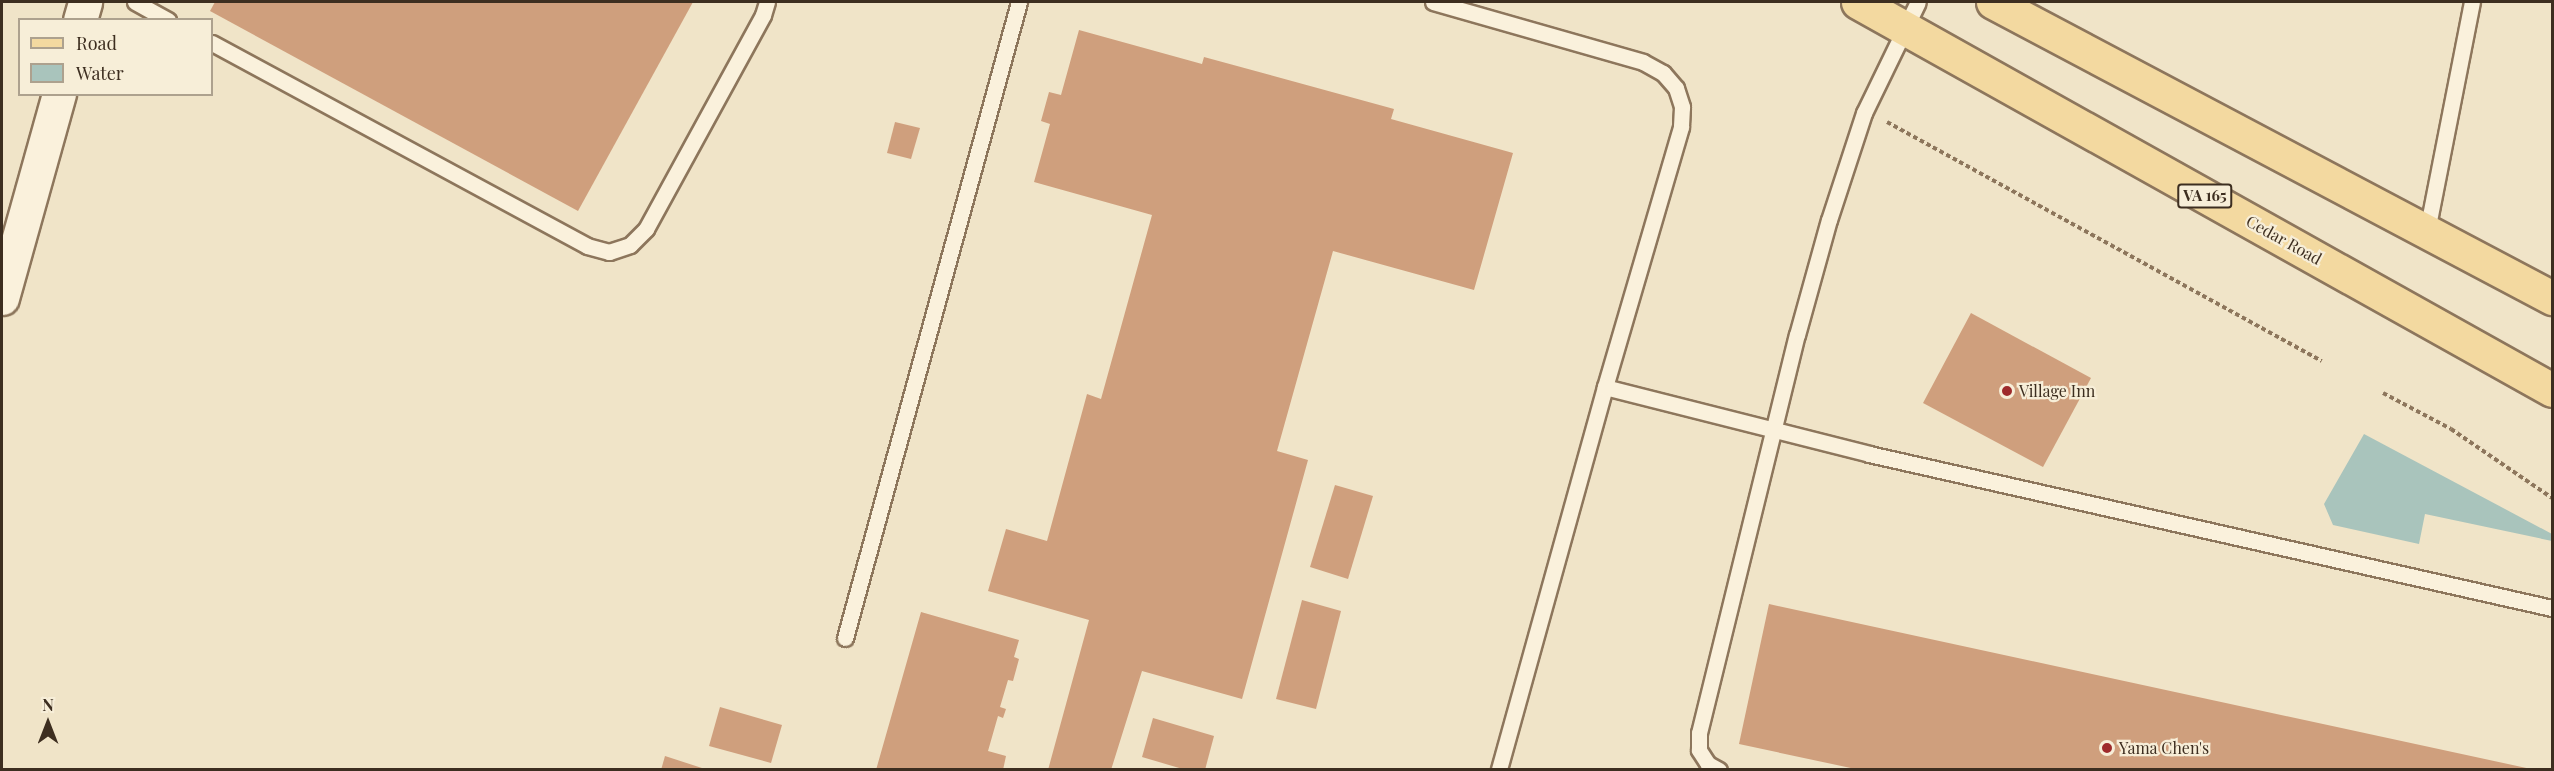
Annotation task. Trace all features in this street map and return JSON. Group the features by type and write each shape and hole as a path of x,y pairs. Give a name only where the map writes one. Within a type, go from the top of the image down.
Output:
{"main road":[{"name":"Cedar Road","path":"1858,2 1911,15 2553,390"},
{"path":"1993,2 2553,298"}],"street":[{"path":"81,18 85,2"},
{"path":"2,298 6,263 58,96"}],"lane":[{"path":"135,2 164,18"},
{"path":"213,44 587,246 609,252 630,245 646,229 763,15 767,2"},
{"path":"845,638 1019,2"},
{"path":"1433,2 1643,62 1663,73 1676,88 1682,107 1681,127 1605,387 1499,770"},
{"path":"2427,231 2472,2"},
{"path":"1719,770 1708,764 1699,750 1699,733 1797,334 1826,231 1866,110 1911,15"},
{"path":"1605,387 1869,454 2553,608"}],"path":[{"path":"1866,110 2322,361"},
{"path":"2383,393 2451,429 2553,498"}],"water":[{"path":"2364,434 2552,534 2552,541 2425,514 2419,544 2333,525 2324,504"}],"building":[{"path":"215,2 693,2 578,211 210,11"},
{"path":"1079,30 1202,64 1204,57 1394,109 1391,119 1513,153 1474,290 1333,251 1277,451 1308,460 1242,699 1142,671 1111,770 1048,770 1089,620 988,591 1006,529 1047,541 1087,394 1101,399 1152,215 1034,182 1050,124 1041,121 1049,92 1061,95"},
{"path":"895,122 920,128 911,159 887,153"},
{"path":"1971,313 2091,378 2043,467 1923,403"},
{"path":"1335,485 1373,496 1348,579 1310,567"},
{"path":"1302,600 1341,611 1316,709 1276,699"},
{"path":"1769,604 2531,770 1860,770 1739,744"},
{"path":"921,612 1019,640 1014,657 1019,659 1013,681 1008,680 1000,707 1006,709 1003,718 998,716 988,751 1006,756 1003,770 876,770"},
{"path":"720,707 782,725 771,763 709,746"},
{"path":"1153,718 1214,736 1205,770 1186,770 1142,757"},
{"path":"665,756 705,769 705,770 661,770"}],"place":[{"name":"Village Inn","path":"2007,391"},
{"name":"Yama Chen's","path":"2107,748"}]}
